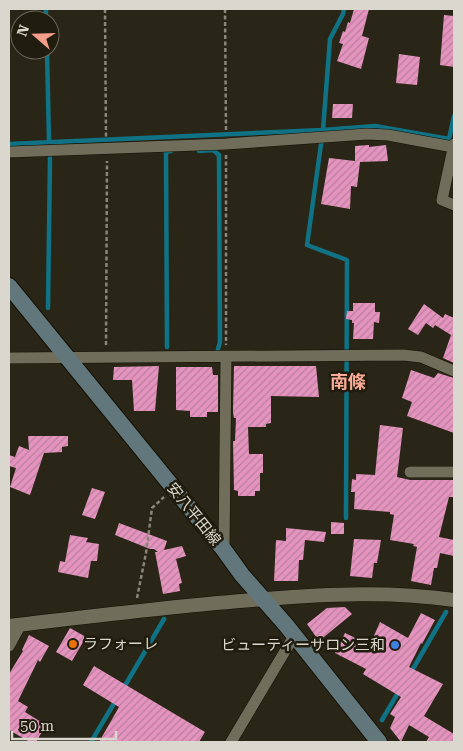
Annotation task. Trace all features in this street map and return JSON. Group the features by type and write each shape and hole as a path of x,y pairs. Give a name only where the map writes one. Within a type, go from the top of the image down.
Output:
{"main road":[{"name":"安八平田線","path":"9,286 379,742"}],"street":[{"path":"9,152 226,144 367,134 388,135 454,145 442,200 454,205"},
{"path":"9,358 403,355 421,357 454,371"},
{"path":"224,550 226,356"},
{"path":"410,472 454,472"},
{"path":"9,646 15,625 218,602 349,594 411,595 454,600"},
{"path":"231,742 294,636"}],"path":[{"path":"105,9 107,148 106,357"},
{"path":"226,9 226,356"},
{"path":"134,611 146,553 152,508 174,490"}],"building":[{"path":"354,9 369,9 362,36 369,38 361,69 337,61 343,44 339,43 343,31 345,32 348,22 350,23"},
{"path":"444,15 454,16 454,67 440,65"},
{"path":"399,54 420,57 417,85 396,83"},
{"path":"333,104 353,104 352,118 332,118"},
{"path":"369,145 369,147 386,145 388,161 359,162 357,187 351,186 350,209 321,204 329,158 355,161 355,146"},
{"path":"353,303 375,303 375,312 380,312 379,323 374,322 373,339 353,339 354,323 352,323 352,320 346,319 347,311 353,311"},
{"path":"424,304 443,318 445,314 454,318 454,363 443,358 451,335 435,325 433,328 426,323 418,335 408,329"},
{"path":"159,366 155,411 134,411 132,380 113,380 114,367"},
{"path":"234,366 316,366 319,397 271,396 271,423 266,424 266,427 248,427 249,454 263,454 263,473 260,473 260,491 255,491 255,496 238,496 238,491 234,490 233,441 235,441 236,418 234,418 233,412"},
{"path":"176,367 212,367 213,375 218,375 218,412 207,412 207,417 190,417 190,411 176,410"},
{"path":"411,370 434,378 438,373 454,378 454,433 407,416 412,402 402,398"},
{"path":"380,425 403,428 397,477 410,480 454,480 454,497 449,497 439,537 454,540 454,556 440,553 437,568 434,568 431,585 411,581 417,547 413,546 414,544 390,540 394,515 390,514 390,512 354,509 355,492 351,492 352,479 356,480 356,474 375,475"},
{"path":"28,436 68,436 68,446 62,447 62,452 44,453 30,495 10,487 16,468 9,466 9,455 15,457 19,446 29,450"},
{"path":"92,488 105,492 95,519 82,515"},
{"path":"331,522 344,523 344,534 331,534"},
{"path":"119,523 167,541 164,550 182,546 186,556 176,559 182,583 179,584 180,591 163,594 155,552 158,552 115,535"},
{"path":"286,528 326,532 324,542 305,540 303,560 299,560 298,581 274,581 276,540 286,541"},
{"path":"70,535 88,538 86,542 99,544 97,561 91,561 88,578 58,572 60,561 65,562"},
{"path":"354,539 381,540 377,563 374,563 372,578 350,576"},
{"path":"345,607 352,614 319,641 307,624 327,608"},
{"path":"421,613 435,620 409,667 443,684 424,716 454,734 454,742 426,742 429,737 409,725 401,742 390,728 395,717 390,714 401,697 363,674 366,669 335,653 345,633 370,645 380,622 408,638"},
{"name":"ラフォーレ","path":"70,628 86,637 72,661 56,652"},
{"path":"29,635 49,646 40,662 38,660 18,701 28,707 25,712 46,725 36,742 30,742 9,730 9,674 23,651"},
{"path":"94,666 205,732 199,742 99,742 119,707 83,685"}],"waterway":[{"path":"344,9 330,39 323,130 375,126 449,139 454,116"},
{"path":"47,60 49,142"},
{"path":"9,144 323,130 307,245 347,260 346,518"},
{"path":"199,151 213,150 219,155 220,342 218,349"},
{"path":"167,347 166,152 171,151"},
{"path":"48,308 50,158"},
{"path":"410,674 446,612"},
{"path":"123,689 164,619"},
{"path":"382,720 399,691"},
{"path":"91,742 116,700"}],"place":[{"name":"ラフォーレ","path":"73,644"},
{"name":"ビューティーサロン三和","path":"395,645"}],"district":[{"name":"南條","path":"348,382"}]}
